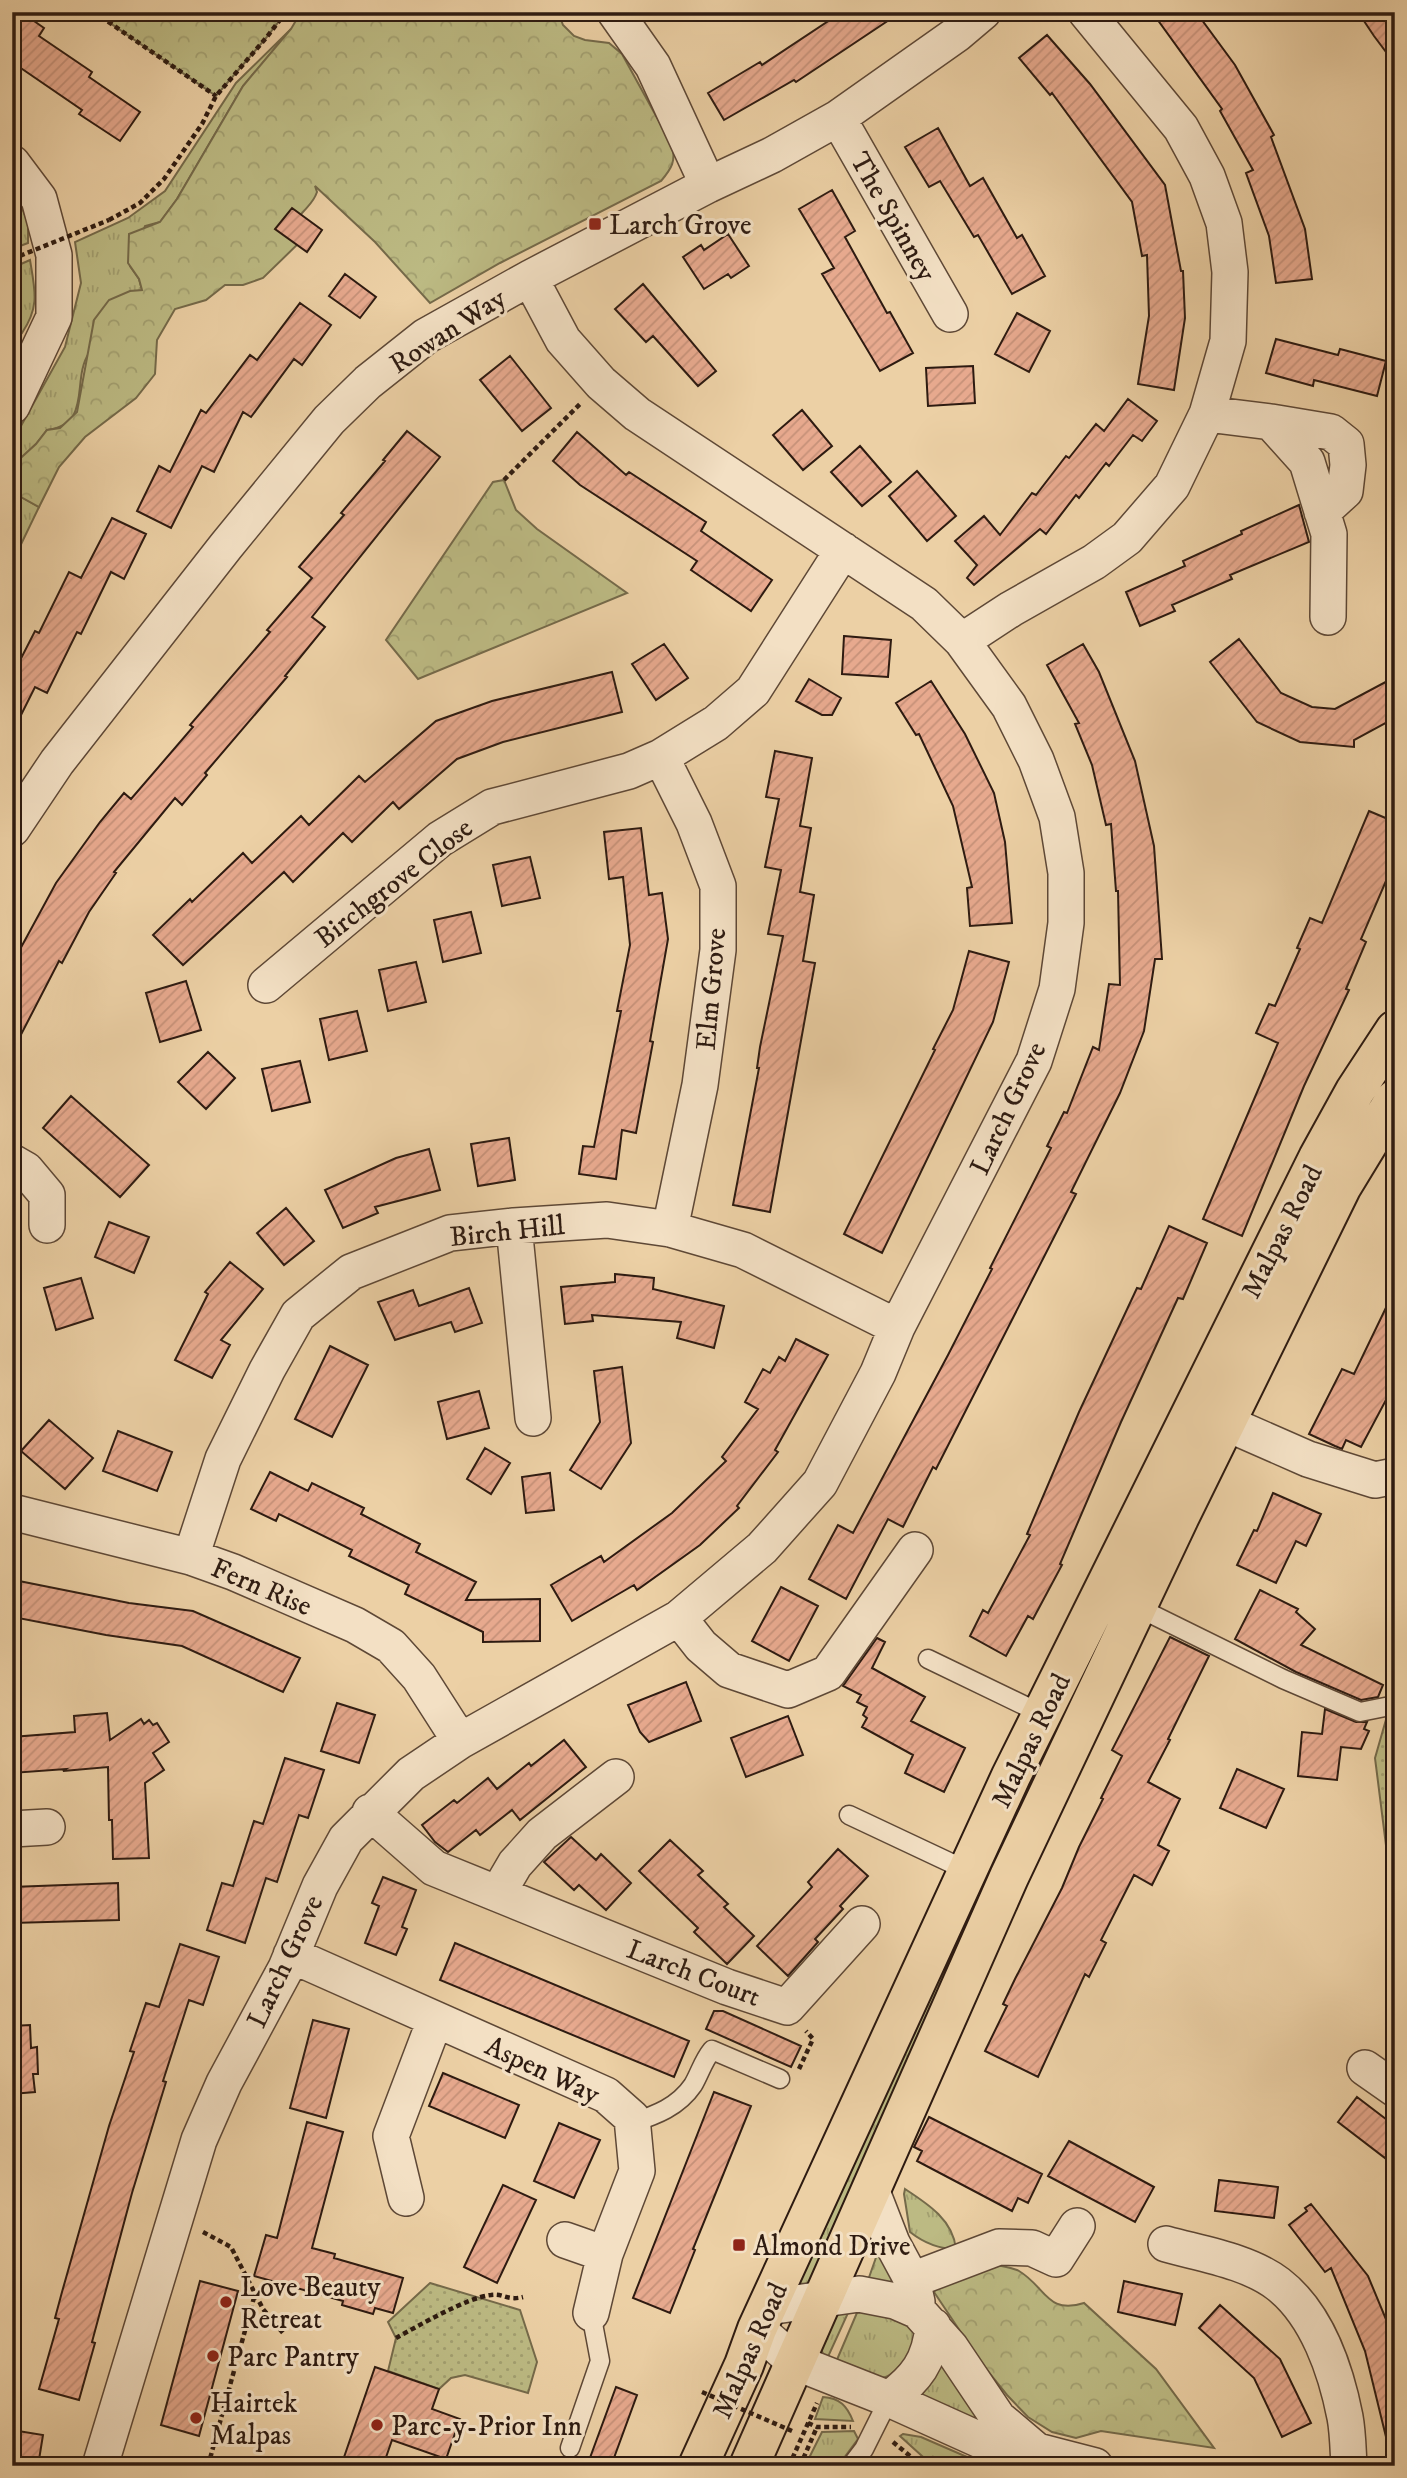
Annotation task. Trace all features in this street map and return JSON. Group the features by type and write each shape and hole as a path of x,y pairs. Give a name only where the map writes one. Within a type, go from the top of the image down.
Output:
{"main road":[{"name":"Malpas Road","path":"698,2466 763,2318 1042,1714 1318,1158 1355,1091 1395,1030"},
{"name":"Malpas Road","path":"749,2466 1009,1877 1342,1186 1395,1099"}],"street":[{"path":"615,12 653,65 708,185"},
{"name":"Rowan Way","path":"12,829 74,741 226,545 329,420 368,382 426,337 530,278 708,185 772,155 838,118 957,34 983,12"},
{"path":"962,641 1011,609 1094,562 1127,538 1172,486 1208,414 1228,341 1230,272 1224,223 1207,176 1181,128 1086,12"},
{"name":"The Spinney","path":"838,118 950,314"},
{"path":"12,163 39,199 54,255 54,317 12,406"},
{"name":"Larch Grove","path":"100,2466 198,2140 224,2082 291,1955 320,1886 346,1839 411,1773 460,1741 679,1618 762,1548 820,1483 1034,1061 1057,989 1066,923 1066,873 1057,817 1035,760 1009,706 962,641 924,604 637,414 601,383 563,340 530,278"},
{"path":"1208,414 1270,422 1307,462 1329,534 1328,617"},
{"name":"Birchgrove Close","path":"266,985 440,839 492,807 629,771 661,757 716,723 753,691 843,550"},
{"name":"Elm Grove","path":"661,757 694,823 718,886 718,950 701,1085 670,1229"},
{"path":"12,1162 26,1170 47,1195 47,1226"},
{"name":"Birch Hill","path":"191,1557 223,1459 298,1315 351,1272 450,1233 607,1220 670,1229 743,1250 897,1327"},
{"path":"514,1226 533,1418"},
{"path":"1226,1423 1308,1459 1342,1470 1376,1480 1395,1476"},
{"name":"Fern Rise","path":"12,1512 191,1557 233,1572 355,1625 391,1646 419,1677 460,1741"},
{"path":"679,1618 701,1646 729,1670 788,1690 828,1673 915,1550"},
{"path":"498,1894 515,1864 542,1834 615,1777"},
{"name":"Larch Court","path":"370,1812 434,1868 727,1987 787,2007 862,1924"},
{"path":"12,1829 47,1826"},
{"name":"Aspen Way","path":"291,1955 606,2095 632,2118 632,2123"},
{"path":"406,2198 391,2136 435,2020"},
{"path":"1365,2068 1395,2089"},
{"path":"592,2314 605,2254 637,2171 632,2123"},
{"path":"871,2189 921,2306 931,2347 922,2367 889,2399"},
{"path":"921,2306 999,2247 1032,2248 1056,2259 1077,2226"},
{"path":"565,2240 605,2254"},
{"path":"1166,2244 1236,2263 1277,2283 1296,2302 1319,2337 1330,2362 1346,2418 1349,2466"},
{"path":"1037,2451 998,2418 921,2306 859,2294 822,2300 763,2318 795,2362 889,2399 990,2445 1037,2451 1095,2466"}],"lane":[{"path":"1137,1607 1283,1679 1360,1712 1395,1705"},
{"path":"928,1659 1042,1714"},
{"path":"849,1815 968,1871"},
{"path":"632,2123 664,2112 681,2099 693,2084 712,2050 780,2079"},
{"path":"570,2448 600,2361 592,2314"},
{"path":"851,2466 864,2449 889,2399"}],"path":[{"path":"93,12 216,96"},
{"path":"12,259 109,220 140,204 164,179 202,124 216,96 286,12"},
{"path":"504,480 601,383"},
{"path":"780,2079 799,2070 813,2039 787,2007"},
{"path":"174,2217 231,2247 263,2309 283,2333"},
{"path":"208,2466 255,2294"},
{"path":"396,2338 460,2306 492,2294 512,2300 523,2297"},
{"path":"702,2392 792,2431"},
{"path":"800,2466 817,2427"}],"green space":[{"path":"94,12 286,12 216,96"},
{"path":"301,12 558,12 563,25 574,36 609,43 622,54 672,145 672,164 661,181 500,263 430,303 375,242 315,186 315,196 299,217 304,238 263,278 243,285 225,285 206,300 175,309 157,340 155,374 136,398 85,437 59,467 39,507 12,492 13,465 47,430 60,428 77,412 94,320 109,300 130,291 142,290 139,279 128,263 129,234 160,222 177,199 243,86 291,29"},
{"path":"291,29 243,86 177,199 160,222 145,226 130,266 139,279 142,290 89,353 81,376 76,410 61,426 47,430 12,467 12,442 65,347 81,283 75,242 128,218 165,191 236,83"},
{"path":"12,183 28,223 28,243 12,249"},
{"path":"30,260 35,298 32,315 22,333 12,329 12,268"},
{"path":"504,480 516,510 537,529 627,593 418,679 386,640 493,482"},
{"path":"12,492 39,507 12,563"},
{"path":"1395,1714 1395,1891 1392,1893 1375,1758 1387,1716"},
{"path":"1039,1754 1046,1756 813,2284 795,2285"},
{"path":"905,2189 945,2221 956,2249 931,2245 910,2232"},
{"path":"879,2249 897,2283 866,2286"},
{"path":"992,2264 1019,2271 1054,2302 1072,2306 1084,2303 1156,2369 1214,2448 1101,2431 1076,2438 1052,2432 1028,2417 982,2364 934,2292 939,2283"},
{"path":"430,2283 520,2310 537,2362 528,2393 465,2375 451,2378 439,2389 388,2371 396,2338 388,2322"},
{"path":"859,2308 916,2324 918,2345 896,2369 882,2378 836,2362"},
{"path":"847,2310 827,2359 821,2349 823,2338 834,2314"},
{"path":"937,2358 978,2414 978,2421 919,2399 936,2373"},
{"path":"823,2397 842,2404 853,2421 815,2419"},
{"path":"854,2431 858,2439 838,2466 805,2466 822,2432"},
{"path":"903,2434 921,2437 981,2463 982,2466 933,2466 900,2436"}],"building":[{"path":"12,12 21,12 44,28 39,36 92,72 89,77 140,112 120,141 79,114 82,110 12,62"},
{"path":"842,12 901,12 796,82 794,80 724,120 708,93 760,62 762,65"},
{"path":"1152,12 1196,12 1235,65 1274,135 1271,137 1305,229 1312,279 1276,283 1269,236 1246,173 1253,170 1220,111 1222,109"},
{"path":"1358,12 1395,12 1395,64 1374,36"},
{"path":"1047,35 1090,84 1165,185 1183,271 1185,318 1174,390 1138,384 1149,316 1147,255 1142,256 1132,202 1052,93 1050,95 1019,58"},
{"path":"938,128 970,186 983,178 1017,238 1022,235 1045,276 1012,294 978,235 974,237 940,181 929,187 905,147"},
{"path":"832,190 855,231 845,237 887,313 890,312 913,353 880,371 822,274 834,268 799,209"},
{"path":"292,208 322,230 307,252 275,229"},
{"path":"728,234 749,266 731,278 728,274 704,289 683,257 701,245 704,250"},
{"path":"345,274 376,297 360,318 329,296"},
{"path":"643,284 716,371 698,386 653,336 646,342 615,309"},
{"path":"300,303 331,325 302,365 294,359 251,417 243,412 214,472 202,466 171,528 137,511 159,466 170,472 201,410 206,413 250,355 257,360"},
{"path":"1017,313 1050,331 1029,372 995,354"},
{"path":"1276,339 1338,355 1340,349 1386,361 1377,396 1314,380 1313,386 1266,373"},
{"path":"510,356 551,408 522,431 480,380"},
{"path":"973,366 975,403 928,406 926,368"},
{"path":"1128,399 1157,421 1142,441 1133,435 1109,466 1106,463 1079,498 1076,495 1046,534 1040,529 974,585 967,578 977,565 955,541 984,516 1000,535 1032,493 1036,495 1066,456 1069,458 1096,424 1104,431"},
{"path":"802,410 832,446 803,470 773,435"},
{"path":"407,431 440,457 312,617 325,627 285,676 287,677 205,773 207,775 182,805 175,798 114,872 116,873 89,912 62,963 59,961 12,1052 12,964 56,883 124,793 131,799 193,727 190,725 270,632 267,630 312,578 299,567 344,515 341,513"},
{"path":"577,432 626,475 629,472 706,522 701,531 772,580 751,611 691,570 697,561 580,485 553,461"},
{"path":"860,446 891,482 862,506 831,472"},
{"path":"917,471 956,516 927,541 889,496"},
{"path":"1299,505 1309,542 1230,575 1232,579 1172,605 1175,611 1140,626 1126,592 1185,566 1183,561"},
{"path":"112,518 146,534 124,579 111,572 81,634 77,632 47,693 35,687 12,733 12,676 35,631 39,633 69,572 81,578"},
{"path":"844,636 891,640 888,677 842,674"},
{"path":"1239,639 1281,693 1312,707 1335,709 1395,677 1395,718 1354,740 1354,747 1300,742 1257,722 1210,662"},
{"path":"664,644 688,678 656,700 632,664"},
{"path":"1083,644 1099,672 1135,761 1154,846 1162,959 1155,959 1144,1031 1120,1093 1071,1192 1076,1194 936,1469 933,1467 903,1527 888,1519 846,1599 809,1579 838,1525 853,1533 948,1355 1051,1148 1047,1146 1064,1112 1067,1113 1093,1047 1099,1050 1109,984 1120,985 1118,891 1111,824 1106,825 1092,765 1075,724 1079,723 1047,665"},
{"path":"612,672 622,712 503,742 457,759 399,809 393,802 352,842 343,833 293,882 284,872 183,965 153,935 243,853 252,863 301,816 309,825 359,776 365,782 436,721 492,701"},
{"path":"809,679 841,698 832,715 822,715 796,701"},
{"path":"931,681 965,734 994,793 1005,842 1012,923 970,926 967,888 972,887 953,806 919,734 916,735 896,703"},
{"path":"775,751 812,758 800,826 811,828 800,892 814,895 803,961 815,963 770,1212 733,1205 759,1068 760,1047 783,936 768,934 781,870 765,867 779,799 766,797"},
{"path":"1369,811 1395,822 1395,860 1361,939 1366,942 1346,989 1349,990 1304,1086 1242,1236 1203,1219 1278,1043 1256,1033 1269,1004 1275,1006 1300,949 1297,948 1310,918 1322,923"},
{"path":"641,828 649,895 662,893 668,939 636,1133 622,1130 616,1179 579,1174 583,1146 594,1147 621,1011 617,1011 630,945 623,877 609,879 604,832"},
{"path":"530,857 540,898 502,906 493,865"},
{"path":"471,912 481,953 443,962 434,920"},
{"path":"969,951 1009,962 993,1022 882,1253 844,1234 953,1010"},
{"path":"416,962 426,1002 388,1011 379,970"},
{"path":"186,981 201,1030 160,1042 146,993"},
{"path":"357,1011 367,1051 329,1060 320,1019"},
{"path":"208,1052 235,1078 206,1109 178,1082"},
{"path":"300,1061 310,1102 272,1111 262,1069"},
{"path":"71,1096 149,1165 120,1197 43,1128"},
{"path":"509,1138 515,1180 478,1186 471,1144"},
{"path":"429,1149 440,1190 375,1207 378,1213 343,1228 325,1190 396,1158"},
{"path":"286,1208 314,1241 284,1265 257,1233"},
{"path":"109,1222 149,1237 134,1273 95,1257"},
{"path":"1169,1226 1207,1243 1183,1299 1178,1298 1121,1422 1060,1564 1062,1565 1033,1619 1028,1616 1006,1656 970,1636 983,1610 988,1613 1030,1535 1027,1534 1079,1412 1137,1288 1141,1289"},
{"path":"230,1262 263,1289 221,1340 230,1345 212,1378 175,1360 208,1294 205,1292"},
{"path":"615,1274 654,1278 653,1289 724,1306 714,1348 677,1338 681,1322 592,1315 593,1321 565,1324 561,1287 615,1282"},
{"path":"81,1278 93,1318 56,1330 44,1288"},
{"path":"469,1288 482,1323 455,1332 451,1322 395,1340 378,1302 413,1290 419,1306"},
{"path":"1395,1289 1395,1383 1361,1447 1346,1440 1342,1449 1309,1434 1342,1369 1354,1374"},
{"path":"796,1339 828,1355 775,1450 778,1452 737,1506 739,1508 700,1545 637,1590 634,1585 572,1621 551,1585 601,1556 604,1562 672,1513 726,1461 722,1457 758,1409 745,1402 763,1369 770,1373 779,1357 785,1361"},
{"path":"330,1346 368,1365 332,1437 295,1419"},
{"path":"622,1367 631,1443 601,1489 570,1470 600,1422 594,1371"},
{"path":"479,1391 489,1428 447,1439 438,1402"},
{"path":"49,1420 93,1458 65,1489 21,1451"},
{"path":"118,1431 172,1452 157,1491 103,1471"},
{"path":"485,1448 510,1463 491,1494 467,1479"},
{"path":"270,1472 308,1491 312,1483 364,1508 361,1514 420,1544 416,1552 476,1582 466,1600 540,1599 540,1641 483,1642 483,1632 405,1594 409,1585 349,1556 352,1550 279,1514 276,1521 251,1509"},
{"path":"550,1473 554,1510 526,1513 522,1477"},
{"path":"1273,1493 1321,1514 1306,1546 1296,1541 1276,1583 1237,1565 1254,1530 1257,1531"},
{"path":"19,1581 129,1603 193,1611 300,1658 283,1692 182,1646 13,1617"},
{"path":"781,1587 818,1606 789,1661 752,1641"},
{"path":"1260,1590 1298,1609 1296,1612 1315,1629 1301,1645 1383,1685 1378,1697 1361,1700 1296,1672 1235,1639"},
{"path":"1170,1637 1209,1656 1148,1782 1180,1799 1158,1845 1169,1851 1152,1885 1134,1875 1101,1940 1106,1943 1089,1977 1085,1974 1038,2077 985,2051 1007,2006 1003,2004 1062,1888 1122,1756 1112,1750"},
{"path":"877,1638 885,1642 872,1668 925,1697 911,1721 965,1748 944,1792 905,1773 913,1755 862,1727 867,1718 863,1715 867,1707 857,1702 861,1695 843,1686"},
{"path":"686,1682 701,1721 649,1742 640,1732 628,1705"},
{"path":"337,1703 375,1715 359,1763 321,1751"},
{"path":"1325,1709 1356,1722 1367,1722 1364,1729 1369,1731 1361,1749 1341,1747 1337,1780 1298,1776 1302,1732 1322,1734"},
{"path":"107,1713 110,1740 141,1719 144,1724 149,1720 153,1725 157,1723 169,1742 153,1753 164,1770 145,1783 149,1858 113,1859 108,1767 12,1773 12,1737 75,1732 74,1716"},
{"path":"788,1716 803,1755 746,1777 731,1738"},
{"path":"564,1740 586,1767 520,1820 512,1810 480,1835 476,1830 448,1852 435,1842 422,1825 454,1800 457,1803 488,1778 497,1789"},
{"path":"285,1758 324,1770 308,1818 299,1815 277,1882 266,1878 245,1943 207,1930 222,1883 233,1886 254,1821 263,1824"},
{"path":"1237,1769 1284,1789 1266,1828 1220,1808"},
{"path":"571,1837 596,1860 601,1854 631,1883 606,1910 579,1885 574,1890 544,1862"},
{"path":"670,1840 703,1871 698,1875 728,1904 724,1907 754,1936 727,1964 694,1932 698,1928 639,1871"},
{"path":"838,1849 868,1876 840,1906 843,1909 815,1939 818,1942 788,1976 757,1946 812,1887 808,1882"},
{"path":"383,1877 416,1890 402,1927 407,1929 396,1955 365,1943 379,1906 372,1903"},
{"path":"118,1883 119,1920 12,1923 12,1887"},
{"path":"455,1943 689,2041 674,2077 440,1980"},
{"path":"180,1944 219,1957 203,2005 189,2000 163,2081 166,2082 132,2193 79,2400 39,2389 59,2319 55,2318 62,2292 109,2126 134,2052 130,2051 146,2003 159,2007"},
{"path":"714,2011 723,2011 801,2046 791,2067 706,2029"},
{"path":"313,2020 349,2029 326,2118 290,2108"},
{"path":"30,2025 31,2048 37,2047 38,2074 33,2074 35,2092 12,2094 12,2026"},
{"path":"443,2073 519,2105 505,2138 429,2106"},
{"path":"714,2092 751,2106 670,2313 633,2298"},
{"path":"1357,2097 1395,2126 1395,2146 1385,2158 1338,2122"},
{"path":"929,2117 1042,2174 1028,2203 1018,2198 1012,2211 917,2161 922,2151 914,2147"},
{"path":"307,2122 343,2132 312,2248 335,2254 334,2258 403,2278 393,2313 375,2308 373,2314 342,2305 343,2301 254,2276 266,2235 277,2238"},
{"path":"559,2123 600,2140 574,2198 534,2181"},
{"path":"1069,2141 1154,2187 1135,2222 1048,2176"},
{"path":"1219,2180 1278,2187 1274,2218 1215,2211"},
{"path":"503,2185 536,2200 497,2283 464,2267"},
{"path":"1311,2204 1368,2276 1395,2341 1395,2436 1386,2437 1365,2351 1331,2268 1325,2272 1289,2225 1307,2211 1305,2208"},
{"path":"200,2281 238,2291 199,2436 161,2425"},
{"path":"1124,2281 1182,2294 1175,2325 1118,2312"},
{"path":"1220,2305 1280,2359 1311,2423 1282,2437 1254,2378 1199,2328"},
{"path":"375,2367 439,2389 432,2409 460,2419 446,2459 392,2440 383,2466 341,2466"},
{"path":"616,2387 637,2395 611,2466 587,2466"},
{"path":"12,2430 43,2435 38,2466 12,2466"}],"place":[{"name":"Larch Grove","path":"595,224"},
{"name":"Almond Drive","path":"739,2245"},
{"name":"Love Beauty Retreat","path":"226,2302"},
{"name":"Parc Pantry","path":"213,2356"},
{"name":"Hairtek Malpas","path":"196,2418"},
{"name":"Parc-y-Prior Inn","path":"377,2425"}]}
